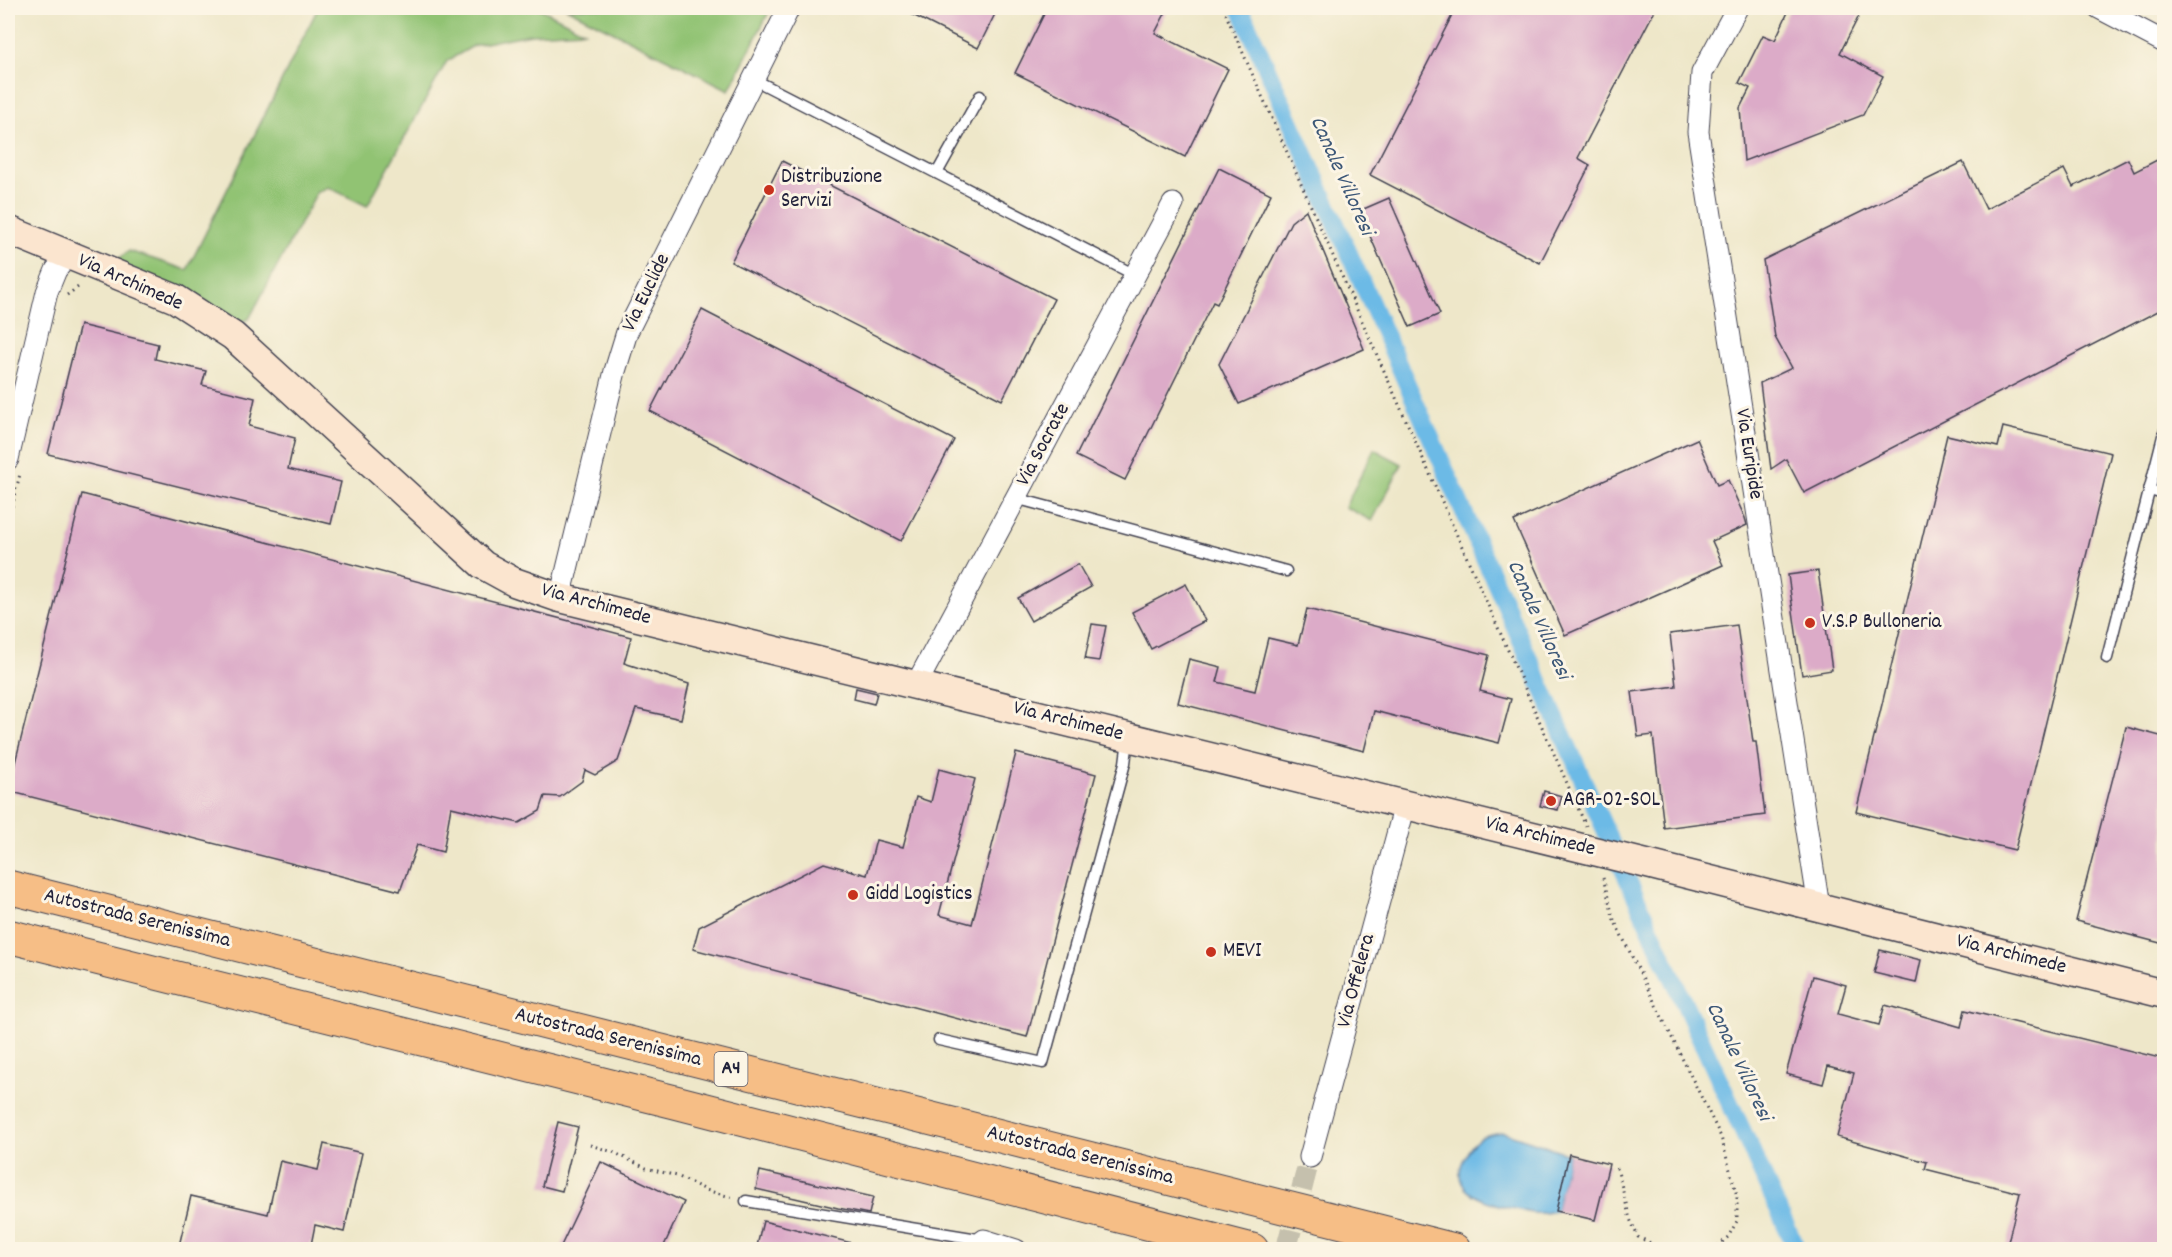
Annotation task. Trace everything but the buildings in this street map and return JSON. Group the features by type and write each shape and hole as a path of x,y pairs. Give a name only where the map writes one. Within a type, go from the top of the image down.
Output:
{"highway":[{"name":"Autostrada Serenissima","path":"8,886 1454,1250"},
{"name":"A4","path":"8,936 651,1096 1252,1250"}],"street":[{"name":"Via Euclide","path":"560,598 615,371 627,332 789,8"},
{"name":"Via Euripide","path":"1737,8 1702,74 1698,132 1819,907"},
{"path":"2099,8 2164,42"},
{"name":"Via Socrate","path":"916,685 1173,204"},
{"path":"8,230 68,256 56,270 48,292 8,459"},
{"name":"Via Archimede","path":"68,256 176,300 233,336 483,565 514,582 560,598 1647,864 2164,994"},
{"name":"Via Offelera","path":"1310,1157 1405,805"},
{"path":"982,1245 1016,1250"}],"lane":[{"path":"753,79 1135,275"},
{"path":"937,173 980,96"},
{"path":"2108,658 2164,432"},
{"path":"2149,490 2164,494"},
{"path":"1015,498 1286,571"},
{"path":"939,1040 1042,1063 1125,763 1129,737"},
{"path":"748,1201 982,1245"}],"path":[{"path":"1224,8 1602,853 1614,920 1721,1137 1737,1196 1737,1221 1728,1237 1713,1250"},
{"path":"590,1145 613,1152 646,1168 677,1176 706,1190 748,1201"},
{"path":"1617,1168 1630,1219 1638,1237 1665,1250"}],"green space":[{"path":"318,8 539,8 584,31 531,34 475,45 447,61 367,206 328,187 317,192 249,319 235,324 113,263 129,251 187,270"},
{"path":"566,8 771,8 729,90"},
{"path":"1374,449 1402,464 1372,521 1345,507"}],"water":[{"path":"1503,1132 1569,1154 1556,1211 1533,1213 1499,1205 1478,1198 1463,1186 1460,1177 1461,1167 1469,1149 1481,1138"}],"waterway":[{"name":"Canale Villoresi","path":"1240,8 1607,834 1797,1250"}],"tunnel":[{"path":"1286,1250 1310,1157"}],"place":[{"name":"Distribuzione Servizi","path":"769,190"},
{"name":"V.S.P Bulloneria","path":"1810,623"},
{"name":"AGR-02-SOL","path":"1551,801"},
{"name":"Gidd Logistics","path":"853,895"},
{"name":"MEVI","path":"1211,952"}]}
